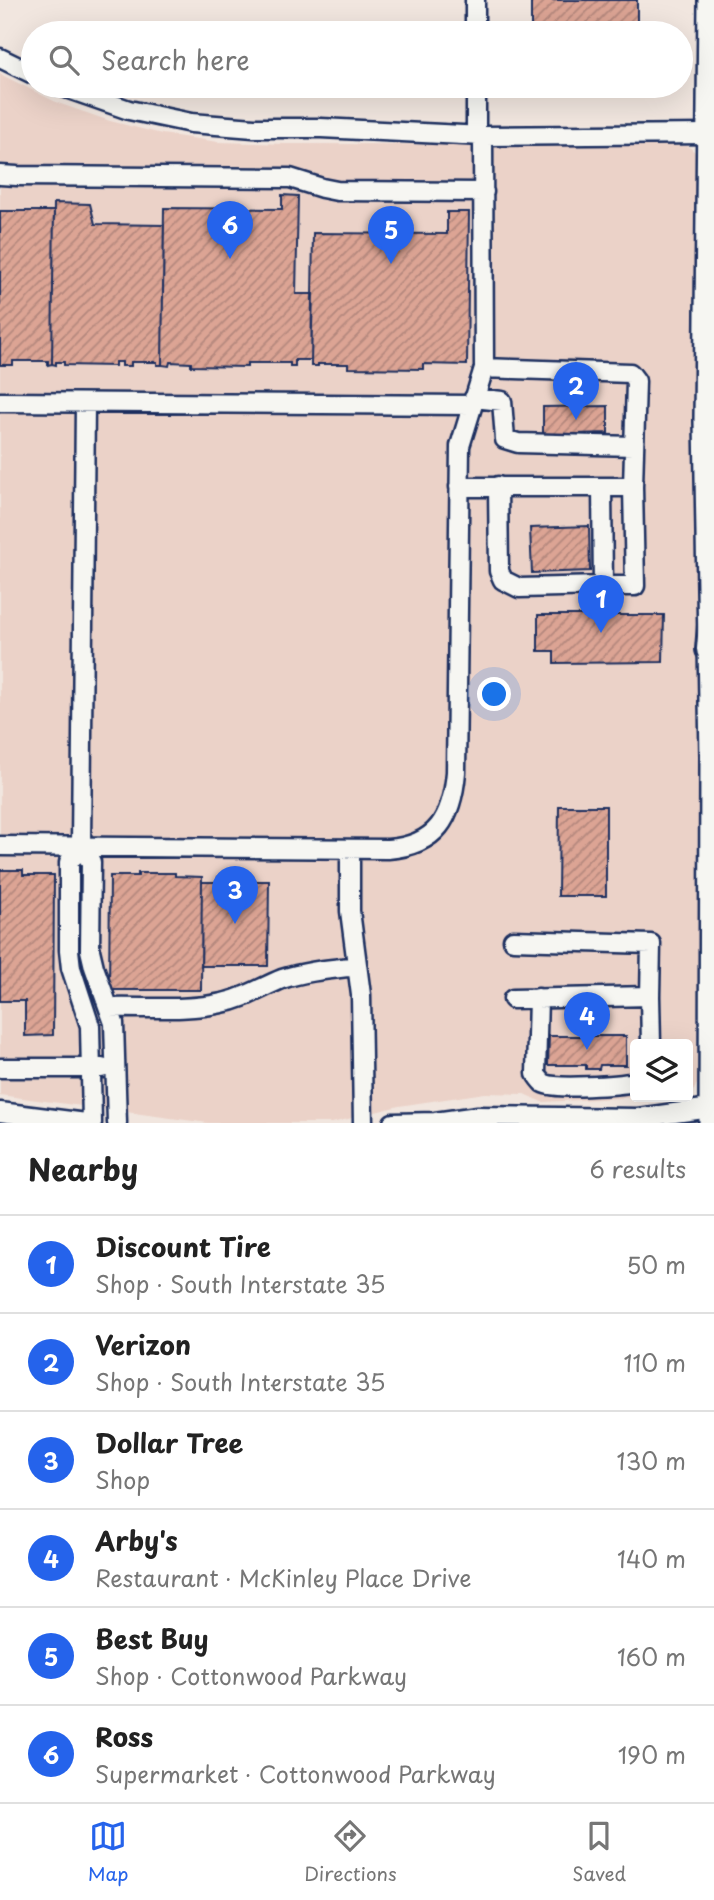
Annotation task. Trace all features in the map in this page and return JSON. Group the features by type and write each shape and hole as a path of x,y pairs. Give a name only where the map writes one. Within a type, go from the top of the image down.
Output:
{"highway":[{"path":"710,649 714,601"}],"main road":[{"path":"710,0 706,421 710,649 711,1115"}],"street":[{"path":"475,0 475,21"},
{"path":"0,58 21,68"},
{"path":"94,98 129,110 191,122 254,128 321,128 479,136 709,134"},
{"path":"0,846 398,848 422,841 444,820 451,807 456,772 460,446 484,368 484,192 477,98"},
{"path":"0,175 290,178 337,191 484,192"},
{"path":"484,368 630,373 636,381 635,586 519,588 503,580 499,570 498,486"},
{"path":"0,402 502,401 505,439 518,443 634,446"},
{"path":"85,403 81,847 91,862 90,950 114,1023 117,1123"},
{"path":"458,487 634,487"},
{"path":"602,487 603,586"},
{"path":"81,847 69,862 69,950 71,968 90,1026 92,1123"},
{"path":"350,849 350,911 361,995 363,1123"},
{"path":"513,940 651,944 650,1039"},
{"path":"109,1008 220,1004 240,999 300,974 357,966"},
{"path":"513,999 650,996"},
{"path":"538,998 536,1074 543,1083 553,1086 588,1086 630,1082"},
{"path":"0,1068 116,1068"},
{"path":"0,1112 86,1123"},
{"path":"393,1123 435,1122 478,1116 638,1118 711,1115"}],"shaded area":[{"path":"0,74 21,84 21,98 48,98 110,121 162,134 219,142 688,146 696,153 699,162 699,1073 694,1090 693,1039 630,1039 630,1097 542,1102 524,1094 485,1093 399,1106 332,1123 208,1123 0,1095"}],"building":[{"path":"531,0 637,0 637,21 531,21"},
{"path":"282,195 298,196 296,294 313,294 311,360 295,360 295,366 290,366 290,363 247,363 247,367 191,366 191,363 170,362 169,366 162,365 164,208 282,209"},
{"path":"54,203 90,204 95,224 164,225 162,365 157,365 157,362 131,362 131,366 122,366 122,362 115,362 115,366 64,365 64,362 52,364"},
{"path":"0,211 54,211 52,364 48,365 48,361 13,361 13,365 0,365"},
{"path":"447,212 469,212 467,365 423,364 423,369 348,368 348,364 311,366 313,233 447,234"},
{"path":"608,406 608,433 543,435 543,407"},
{"path":"589,526 590,571 532,573 530,528"},
{"path":"538,615 664,615 663,662 554,663 554,651 538,651"},
{"path":"559,806 606,806 606,896 558,896"},
{"path":"0,870 23,870 23,875 54,875 53,1035 25,1036 25,1001 0,1001"},
{"path":"138,873 175,873 175,876 202,877 201,990 109,990 110,876 138,876"},
{"path":"218,877 253,877 253,881 269,881 268,966 201,966 202,882 218,882"},
{"path":"549,1036 626,1036 626,1065 600,1065 599,1069 586,1069 586,1065 548,1065"}],"place":[{"name":"Ross","path":"230,259"},
{"name":"Best Buy","path":"391,264"},
{"name":"Verizon","path":"576,420"},
{"name":"Discount Tire","path":"601,633"},
{"name":"Dollar Tree","path":"235,924"},
{"name":"Arby's","path":"587,1050"}]}
